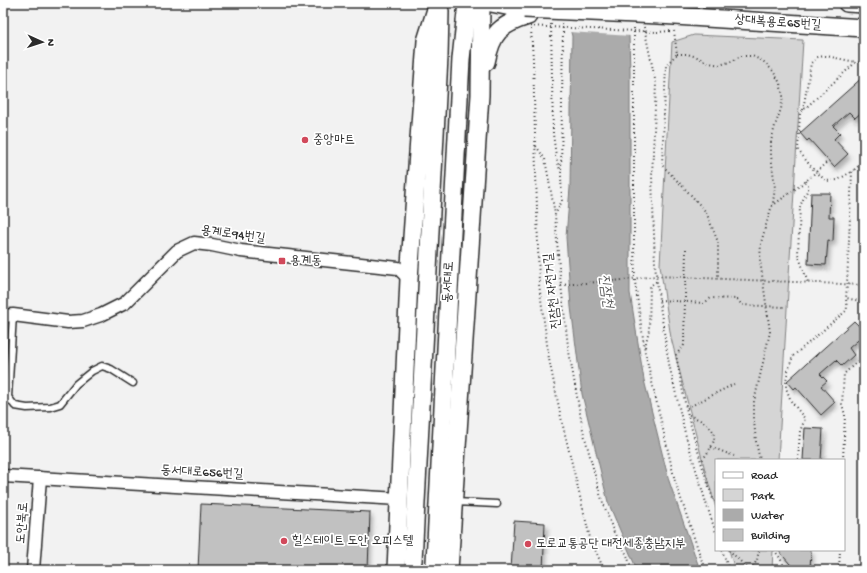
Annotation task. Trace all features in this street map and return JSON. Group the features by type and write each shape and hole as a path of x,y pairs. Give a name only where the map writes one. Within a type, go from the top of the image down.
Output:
{"street":[{"path":"396,569 409,279 426,41 439,3"},
{"name":"동서대로","path":"413,561 440,57 439,3"},
{"name":"동서대로","path":"442,566 461,59 466,3"},
{"path":"442,566 453,502 480,95 481,3"},
{"name":"상대복용로65번길","path":"490,3 511,8 530,17 659,15 864,28"},
{"path":"847,3 864,4"},
{"path":"480,95 488,52 498,31 516,20 530,17"},
{"name":"용계로94번길","path":"8,316 68,322 84,320 101,315 125,303 177,251 194,243 212,245 241,252 398,268 409,279"},
{"name":"동서대로656번길","path":"3,476 399,499"},
{"name":"도안북로","path":"34,570 40,478"}],"lane":[{"path":"8,316 8,397 15,406 27,408 50,407 60,404 76,384 92,371 102,366 111,369 133,383"},
{"path":"453,502 497,504"}],"path":[{"path":"607,570 601,562 590,538 562,422 549,359 539,284 536,145 530,17 657,32 674,30 678,54"},
{"name":"진잠천 자전거길","path":"562,22 562,201 555,215 568,346 583,430 600,494 614,533 627,555 632,570"},
{"path":"551,24 553,134 556,156 561,175"},
{"path":"643,25 656,84 652,176 653,225 658,300 669,364 685,433 715,530"},
{"path":"634,26 635,279 645,350 675,481 705,570"},
{"path":"718,278 718,242 706,212 662,165 666,65 678,54 687,54 697,57 709,64 720,65 742,56 752,56 763,61 772,71 780,83 783,96 771,141 771,162 775,188 773,202 761,243 760,260 770,332 754,402 756,442 760,459"},
{"path":"803,111 811,63 818,57 826,56 856,62 864,62"},
{"path":"856,62 800,113 798,150 812,168 826,181 838,180 854,170 864,161"},
{"path":"536,145 545,159 555,215"},
{"path":"772,206 806,181 828,162"},
{"path":"798,459 800,431 805,419 791,401 786,388 786,380 793,356 847,310 846,298 848,284 852,172 854,170"},
{"path":"806,181 809,188 800,206 798,254 808,282"},
{"path":"686,249 684,344 676,355 686,408 701,462 713,499 715,501"},
{"path":"561,285 656,276 808,282 864,286"},
{"path":"645,350 649,330 650,286 656,281"},
{"path":"658,300 704,303 711,298 737,299 742,305 784,307"},
{"path":"846,298 864,302"},
{"path":"843,459 845,415 842,404 844,374 864,355"},
{"path":"686,408 734,384"},
{"path":"689,415 702,421 712,429 715,435 711,447 701,462"},
{"path":"711,447 734,456"},
{"path":"722,551 729,570"},
{"path":"730,551 750,570 757,560 759,551"},
{"path":"775,551 786,570"},
{"path":"839,570 840,551"},
{"path":"469,570 478,570"}],"green space":[{"path":"694,35 803,40 778,459 715,459 715,505 671,338 660,265 672,42"},
{"path":"729,551 773,551 772,570 735,570"}],"water":[{"name":"진잠천","path":"563,3 628,3 630,71 630,293 644,380 669,481 700,570 637,570 608,502 582,394 571,307 566,237 570,188 572,36"}],"pier":[{"path":"561,3 630,3 631,36 569,32"}],"building":[{"path":"864,76 864,110 855,118 849,112 833,126 840,133 834,139 848,154 834,167 809,139 807,141 800,133"},
{"path":"811,193 830,193 829,217 834,217 833,241 828,240 826,265 808,264"},
{"path":"854,321 864,331 864,335 849,348 854,355 842,366 836,360 820,374 827,381 821,386 835,402 821,415 796,387 794,389 787,381"},
{"path":"805,428 823,429 821,459 803,459"},
{"name":"힐스테이트 도안 오피스텔","path":"201,504 370,512 368,570 198,570"},
{"name":"도로교통공단 대전세종충남지부","path":"514,521 545,523 543,570 511,570"},
{"path":"779,551 811,551 810,570 795,570"}],"place":[{"name":"중앙마트","path":"305,140"},
{"name":"용계동","path":"282,261"},
{"name":"힐스테이트 도안 오피스텔","path":"284,541"},
{"name":"도로교통공단 대전세종충남지부","path":"528,544"}]}
